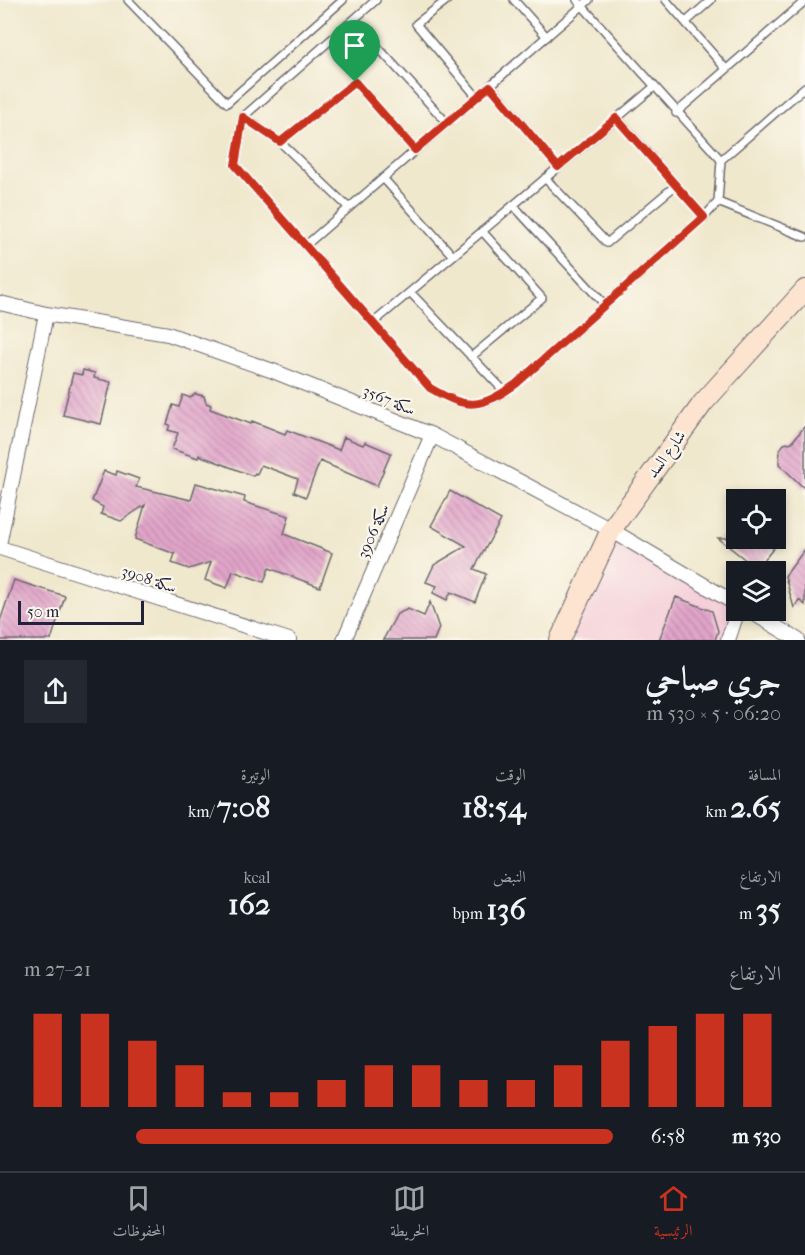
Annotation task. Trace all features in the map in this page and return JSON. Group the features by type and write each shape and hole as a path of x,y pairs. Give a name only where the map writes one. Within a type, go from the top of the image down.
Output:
{"street":[{"name":"شارع السد","path":"560,640 611,530 703,403 805,290"},
{"name":"سكة 3567","path":"0,303 46,314 168,334 273,371 432,435 611,530 726,598"},
{"path":"0,540 46,314"},
{"name":"سكة 3906","path":"344,640 432,435"},
{"name":"سكة 3908","path":"0,548 289,640"},
{"path":"728,640 734,621"},
{"path":"766,621 798,640"}],"lane":[{"path":"128,0 227,103 344,0"},
{"path":"375,0 243,117 235,165 430,388 454,402 475,404 493,400 505,392 704,217 718,202 721,160 805,87"},
{"path":"447,0 416,24 477,97"},
{"path":"514,0 547,37"},
{"path":"306,244 547,37 580,3 589,0"},
{"path":"666,0 726,69"},
{"path":"686,22 711,0"},
{"path":"676,112 805,1"},
{"path":"580,3 721,160"},
{"path":"353,20 447,123"},
{"path":"280,142 355,82 415,150"},
{"path":"490,86 558,167"},
{"path":"373,323 654,87"},
{"path":"243,117 280,142 349,208"},
{"path":"616,118 704,217"},
{"path":"383,178 453,256"},
{"path":"545,178 607,243 676,185"},
{"path":"718,202 805,237"},
{"path":"513,205 605,305"},
{"path":"471,357 542,298 482,231"},
{"path":"410,292 505,392"}],"shaded area":[{"path":"611,530 726,598 726,621 732,621 728,640 560,640"}],"building":[{"path":"83,370 95,373 94,378 111,382 101,424 63,415 73,373 82,375"},
{"path":"195,394 204,396 206,403 211,405 210,409 251,424 252,421 285,434 287,430 339,450 344,437 363,445 365,442 391,453 377,486 320,461 306,497 294,492 298,479 261,465 257,474 253,476 199,455 198,458 172,449 178,433 168,430 170,425 167,424 173,405 179,407 183,395 190,398"},
{"path":"805,426 805,489 779,464 780,449 784,444 792,442"},
{"path":"104,471 116,475 117,471 139,479 136,487 191,500 196,483 245,497 244,502 289,516 284,534 332,553 320,587 269,568 264,582 233,571 227,588 205,580 211,562 189,569 172,563 175,554 135,539 145,505 121,521 101,514 103,507 92,501"},
{"path":"450,491 501,520 474,569 486,574 475,602 451,592 447,600 433,593 437,586 426,582 434,565 466,546 431,526"},
{"path":"718,538 726,538 726,544"},
{"path":"732,549 773,549 763,561 747,561"},
{"path":"805,549 805,605 799,600 794,608 786,575"},
{"path":"14,580 65,596 51,640 0,640 0,621"},
{"path":"676,597 712,611 718,631 715,640 659,640"},
{"path":"430,602 439,628 434,640 383,640 397,614 408,609 424,616"}],"route":[{"path":"355,82 415,150 490,86 558,167 616,118 704,217 516,384 493,400 475,404 454,402 430,388 235,165 243,117 280,142 355,82"}]}
